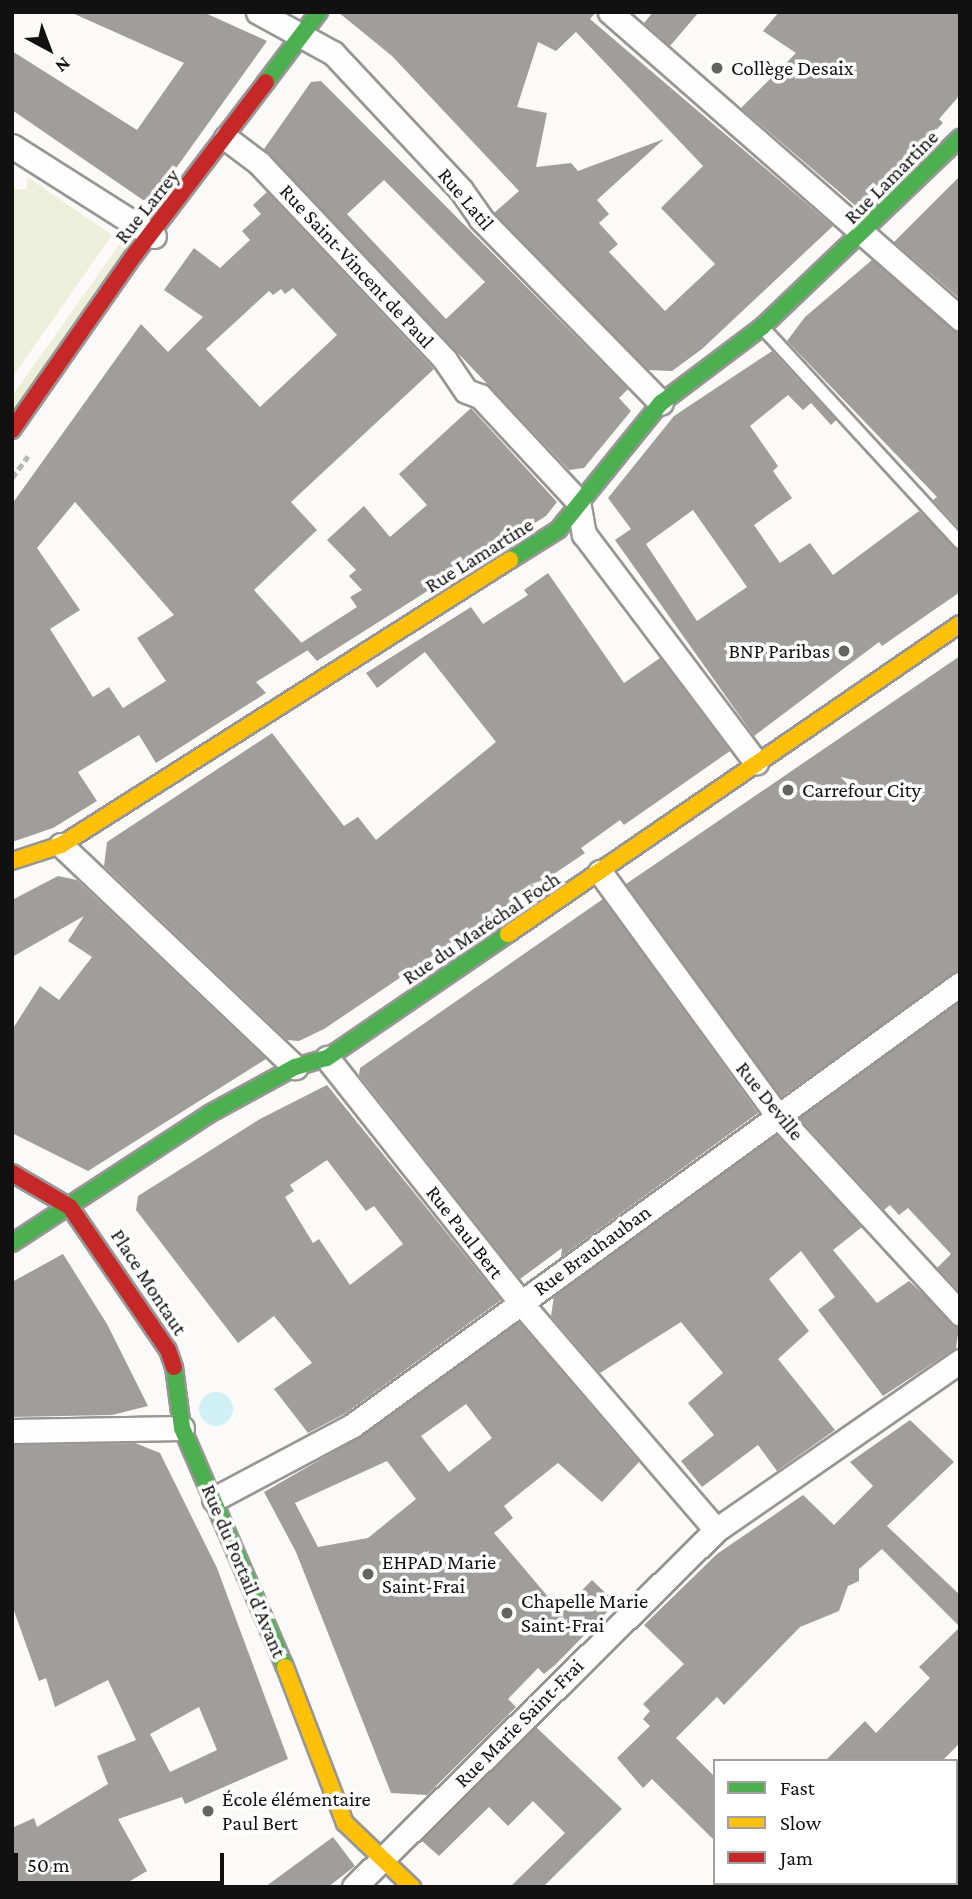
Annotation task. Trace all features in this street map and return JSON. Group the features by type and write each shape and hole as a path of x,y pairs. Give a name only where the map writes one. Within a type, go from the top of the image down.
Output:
{"street":[{"name":"Rue Latil","path":"258,12 304,33 333,53 489,228 661,402"},
{"name":"Rue Larrey","path":"12,429 135,254 154,236 319,12"},
{"path":"610,12 960,318"},
{"name":"Rue Saint-Vincent de Paul","path":"226,138 259,163 445,360 466,391 480,396 578,501"},
{"name":"Rue Lamartine","path":"12,861 61,845 558,530 578,501 661,402 762,327 864,234 960,138"},
{"path":"12,146 154,236"},
{"path":"578,501 584,534 756,762"},
{"name":"Rue du Maréchal Foch","path":"12,1243 209,1114 295,1067 327,1058 960,624"},
{"path":"61,845 295,1067"},
{"name":"Rue Deville","path":"600,873 777,1115 960,1313"},
{"name":"Rue Brauhauban","path":"214,1499 353,1425 960,984"},
{"name":"Rue Paul Bert","path":"327,1058 521,1303 716,1530"},
{"path":"12,1173 70,1207"},
{"name":"Place Montaut","path":"70,1207 169,1350 180,1382 182,1428"},
{"name":"Rue Marie Saint-Frai","path":"354,1887 716,1530 960,1361"},
{"path":"12,1432 182,1428"},
{"name":"Rue du Portail d'Avant","path":"182,1428 282,1657 333,1802 345,1823 412,1887"}],"lane":[{"path":"762,327 960,542"}],"green space":[{"path":"27,177 112,235 12,378 12,189 27,189"},
{"path":"122,241 126,247 12,416 12,396"}],"water":[{"path":"216,1392 228,1397 233,1409 228,1421 216,1426 204,1421 199,1409 204,1397"}],"building":[{"path":"70,12 203,12 267,41 154,199 143,200 12,110 12,51 137,130 184,63"},
{"path":"338,12 596,12 590,19 833,226 702,349 672,371 648,370 494,213 519,191 392,56","holes":["576,32 703,166 661,208 715,264 665,311 609,252 618,244 599,223 609,214 597,200 664,139 578,171 571,163 536,167 547,113 517,107 538,42 556,51"]},
{"path":"653,12 699,12 670,46 644,23"},
{"path":"779,12 960,12 960,95 939,119 943,123 857,207 741,108 796,53 763,31"},
{"path":"321,81 628,389 619,398 631,411 584,468 569,470 264,149 311,82","holes":["384,180 485,282 446,319 347,214"]},
{"path":"960,176 960,299 894,242"},
{"path":"267,192 434,369 291,502 317,530 254,590 308,650 256,682 266,693 156,763 139,735 78,772 97,801 53,828 12,842 12,504 141,324 168,352 203,317 164,290 194,248 220,268 250,240 242,231 261,214 253,205","holes":["293,288 337,335 260,407 206,349 269,291 273,295 281,289 285,294","75,502 174,615 137,638 166,681 123,708 109,687 93,697 50,629 80,610 37,548"]},
{"path":"872,260 960,332 960,529 933,500 937,497 787,341 805,317"},
{"path":"772,351 836,420 831,425 811,403 803,410 788,395 750,426 778,466 773,471 792,498 754,525 780,563 810,543 833,575 919,511 960,551 960,592 882,646 879,642 754,736 615,540 631,529 608,498 674,416","holes":["693,510 747,587 697,621 646,544"]},
{"path":"471,408 557,502 546,516 317,661 301,643 357,607 350,597 362,590 349,576 356,570 327,540 364,506 390,537 427,505 399,474"},
{"path":"548,573 624,683 660,658 730,751 624,825 620,820 581,848 585,853 324,1029 299,1041 287,1040 104,866 107,842 272,733 344,826 358,817 376,840 496,742 425,652 377,688 366,673 471,607 483,624 528,595 524,590"},
{"path":"960,656 960,970 781,1097 626,884"},
{"path":"58,876 77,880 266,1059 88,1171 12,1133 12,1030 40,986 59,1000 92,957 68,941 84,916 12,957 12,900"},
{"path":"603,899 758,1113 561,1257 562,1248 520,1279 359,1075 360,1068"},
{"path":"960,1001 960,1292 937,1268 951,1254 908,1208 899,1215 890,1205 884,1210 799,1118"},
{"path":"327,1085 501,1300 346,1413 308,1433 274,1389 312,1363 274,1316 238,1343 136,1210 138,1196 260,1119","holes":["327,1160 366,1211 374,1206 403,1244 350,1285 319,1239 313,1243 285,1197 294,1191 290,1185"]},
{"path":"776,1135 862,1227 833,1250 877,1303 909,1281 959,1327 956,1348 883,1396 818,1310 835,1297 801,1251 769,1279 809,1331 778,1359 835,1430 777,1471 758,1445 702,1487 681,1461 714,1435 688,1403 723,1373 681,1322 600,1373 551,1316 554,1296"},
{"path":"63,1254 107,1324 148,1406 112,1415 12,1417 12,1282"},
{"path":"519,1322 639,1462 602,1502 558,1463 504,1506 513,1518 494,1533 561,1612 592,1580 616,1603 555,1665 544,1674 538,1668 508,1699 516,1707 427,1795 391,1793 296,1552 264,1492 361,1436","holes":["466,1404 492,1438 449,1472 421,1436","387,1461 416,1499 368,1538 318,1547 295,1503"]},
{"path":"910,1420 954,1462 887,1526 960,1595 960,1627 882,1549 859,1569 859,1581 848,1586 839,1611 800,1627 724,1705 717,1697 676,1738 713,1775 713,1839 652,1779 643,1788 617,1758 650,1726 643,1719 650,1711 643,1704 684,1664 644,1625 717,1554 803,1495 834,1525 873,1486 850,1462"},
{"path":"135,1443 160,1453 217,1568 288,1759 185,1804 182,1797 118,1819 147,1871 120,1887 12,1887 12,1828 34,1818 37,1827 108,1784 97,1756 136,1740 108,1680 55,1707 46,1678 39,1681 12,1605 12,1445","holes":["199,1707 217,1750 170,1772 150,1734"]},
{"path":"960,1627 960,1743 944,1759 827,1759 865,1721 876,1733 930,1678 919,1667"},
{"path":"536,1727 622,1809 543,1887 510,1887 565,1833 533,1801 508,1826 489,1807 439,1856 422,1841"},
{"path":"333,1837 355,1866 328,1887 265,1887"}],"traffic: fast":[{"path":"266,82 319,12"},
{"path":"510,560 558,530 661,403 762,327 960,138"},
{"path":"12,1243 209,1114 295,1067 327,1058 508,934"},
{"path":"174,1367 182,1428 285,1667"}],"traffic: slow":[{"path":"12,861 61,845 510,560"},
{"path":"508,934 960,624"},
{"path":"285,1667 345,1823 412,1887"}],"traffic: jam":[{"path":"12,430 135,254 266,82"},
{"path":"12,1173 70,1207 168,1350 174,1367"}],"place":[{"name":"Collège Desaix","path":"717,68"},
{"name":"BNP Paribas","path":"844,651"},
{"name":"Carrefour City","path":"788,790"},
{"name":"EHPAD Marie Saint-Frai","path":"368,1574"},
{"name":"Chapelle Marie Saint-Frai","path":"507,1613"},
{"name":"École élémentaire Paul Bert","path":"208,1811"}]}
